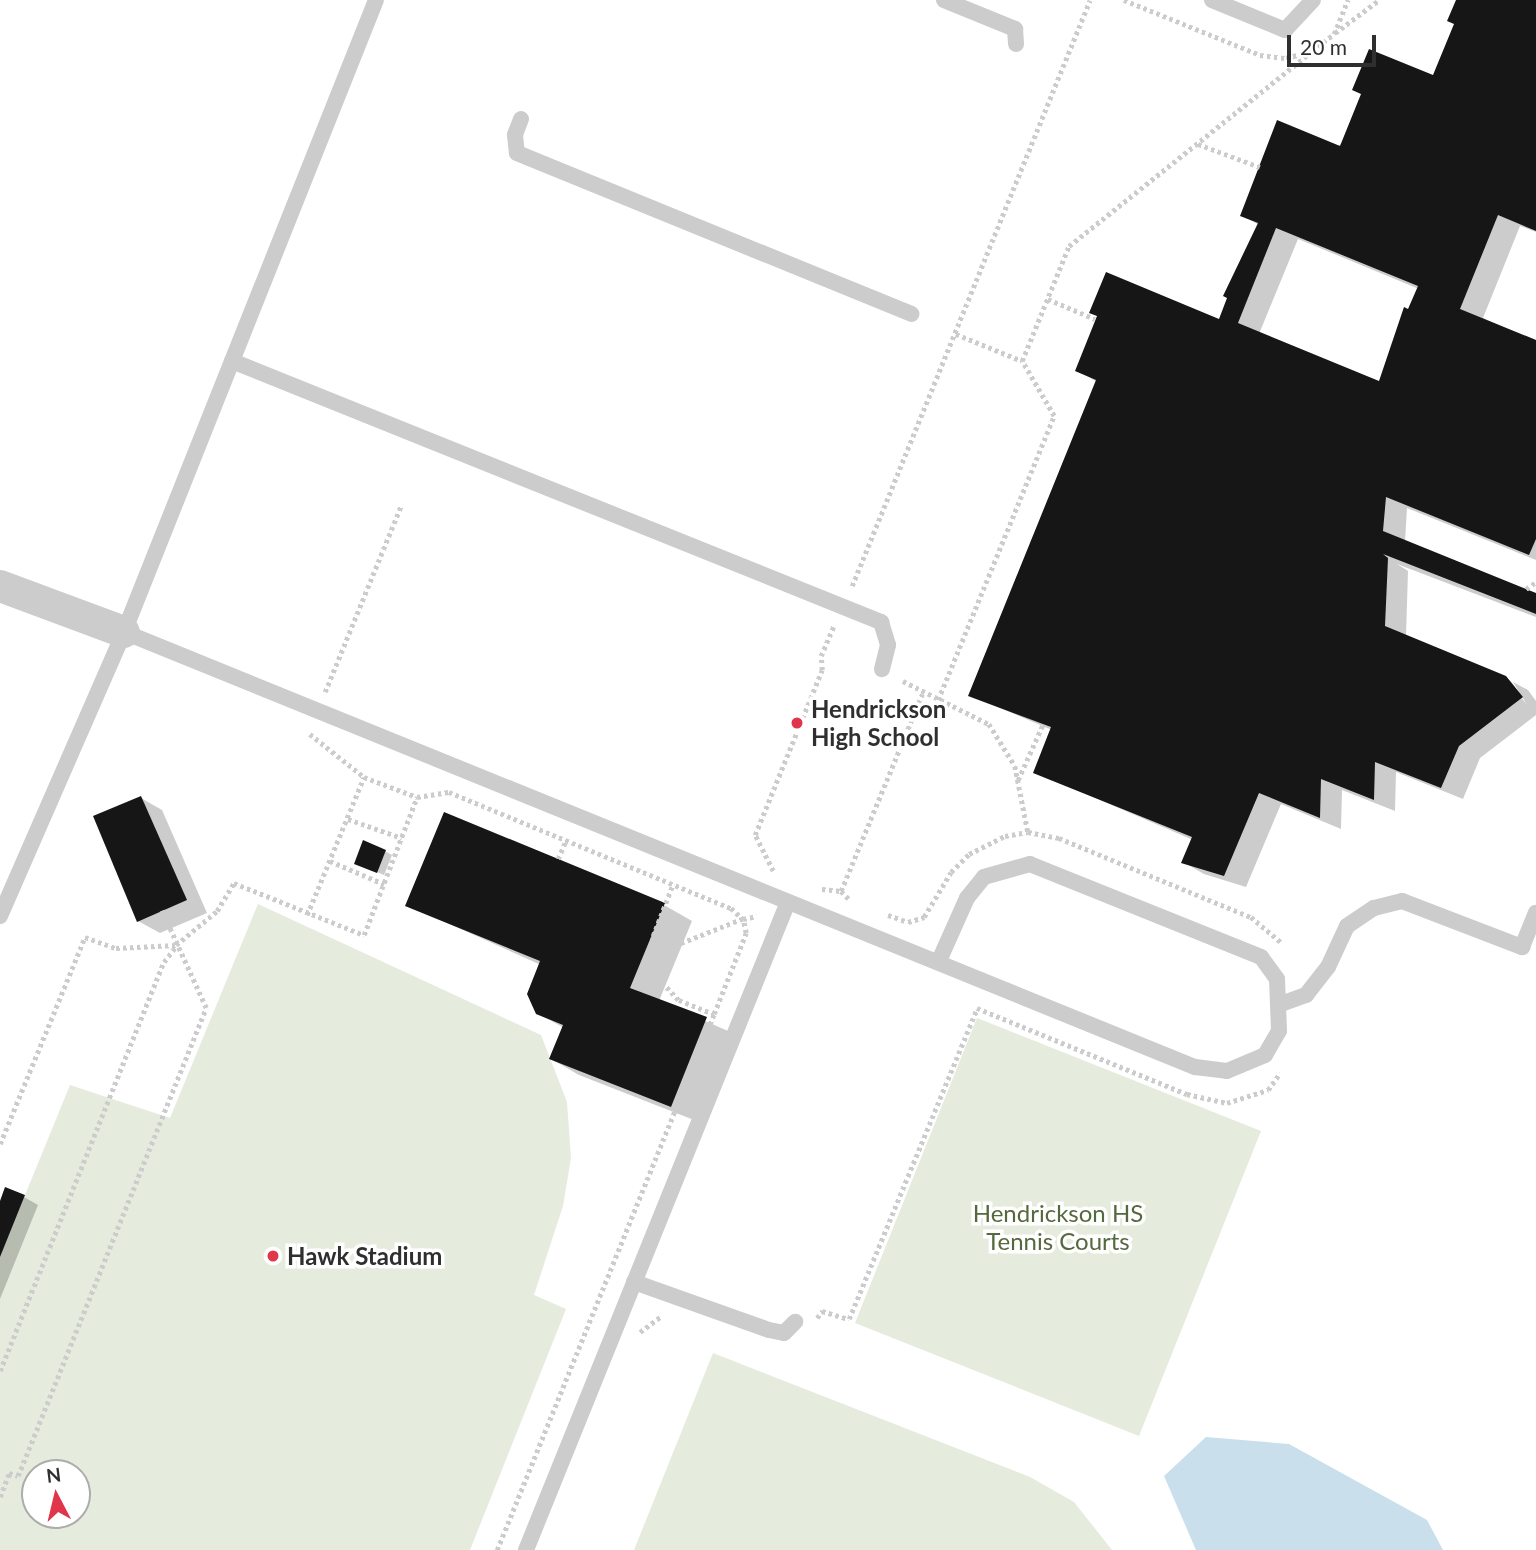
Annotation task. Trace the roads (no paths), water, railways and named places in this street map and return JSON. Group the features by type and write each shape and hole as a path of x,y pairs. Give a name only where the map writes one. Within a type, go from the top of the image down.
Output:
{"street":[{"path":"0,586 124,632"}],"lane":[{"path":"0,916 124,632 376,0"},
{"path":"944,0 1015,29 1016,44"},
{"path":"1212,0 1285,30 1313,0"},
{"path":"522,119 515,135 517,153 911,314"},
{"path":"232,361 881,622 888,645 883,669"},
{"path":"124,632 1195,1067 1227,1071 1265,1055 1279,1031 1281,1004 1277,979 1261,957 1030,863 984,877 967,898 939,961"},
{"path":"1281,1004 1306,995 1328,967 1346,926 1374,908 1402,901 1521,947 1536,913"},
{"path":"526,1550 788,902"},
{"path":"634,1282 769,1330 784,1332 795,1322"}],"water":[{"path":"1206,1437 1289,1444 1427,1520 1443,1550 1196,1550 1164,1476"}],"place":[{"name":"Hendrickson High School","path":"797,723"},
{"name":"Hawk Stadium","path":"273,1256"}],"park label":[{"name":"Hendrickson HS Tennis Courts","path":"1058,1227"}]}
